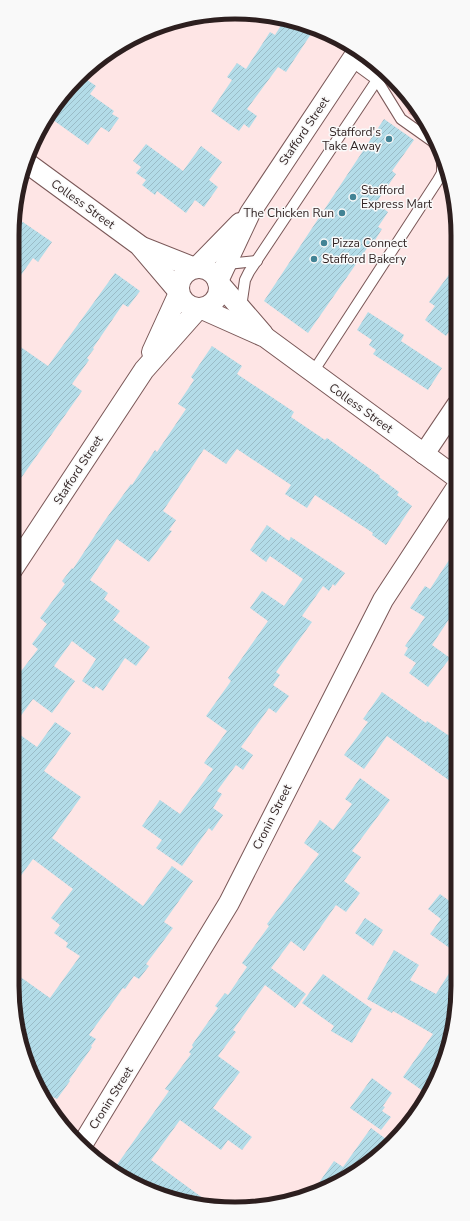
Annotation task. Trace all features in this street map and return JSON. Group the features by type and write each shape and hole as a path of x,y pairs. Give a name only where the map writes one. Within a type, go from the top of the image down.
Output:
{"street":[{"name":"Stafford Street","path":"221,276 250,213 355,55"},
{"name":"Colless Street","path":"30,165 139,245 179,293"},
{"name":"Stafford Street","path":"196,268 250,213"},
{"name":"Colless Street","path":"139,245 196,268"},
{"path":"196,268 202,268 221,276 215,299 206,307 199,308 188,306 181,298 179,293 180,279 184,274 196,268"},
{"name":"Colless Street","path":"221,276 240,308 265,337"},
{"name":"Stafford Street","path":"144,370 179,293"},
{"name":"Stafford Street","path":"19,559 144,370 199,308"},
{"name":"Colless Street","path":"199,308 265,337 451,474"},
{"path":"424,454 451,414"},
{"name":"Cronin Street","path":"84,1141 229,903 383,600 451,496"}],"lane":[{"path":"355,55 377,80 401,119 429,139"},
{"path":"240,308 245,280 380,75"},
{"path":"313,372 442,172"},
{"path":"221,276 257,261"}],"shaded area":[{"path":"407,105 418,120 408,113"}],"building":[{"path":"282,24 304,30 311,34 286,72 278,67 247,109 257,116 249,128 244,124 239,131 211,111 232,80 227,77 237,63 246,69 270,32 275,35"},
{"path":"86,79 96,86 90,94 114,111 112,114 119,118 109,132 101,127 88,145 52,119"},
{"path":"384,119 414,140 392,171 396,174 376,203 388,212 378,227 382,229 308,333 264,301"},
{"path":"146,144 183,171 201,146 222,162 209,180 218,187 204,207 195,200 186,213 157,191 155,195 142,185 146,180 136,173 141,167 133,161"},
{"path":"19,220 52,242 38,262 33,258 19,278"},
{"path":"451,272 451,329 446,336 425,320 435,306 429,302"},
{"path":"115,273 140,291 128,307 123,304 93,348 94,349 87,358 89,360 72,384 82,391 19,481 19,346 48,366"},
{"path":"368,312 404,335 401,341 442,368 428,390 373,354 376,350 369,345 372,340 357,330"},
{"path":"212,346 242,366 237,374 294,412 291,417 325,440 327,438 380,476 379,477 399,492 397,495 412,506 386,545 372,535 373,533 315,495 307,508 285,494 291,485 237,449 226,464 204,449 163,511 176,520 169,530 172,531 149,562 117,539 90,580 108,593 104,599 120,611 113,620 150,647 136,666 125,658 103,691 96,686 94,689 82,681 96,659 72,641 54,666 75,681 52,713 33,699 19,718 19,674 38,649 32,644 47,624 40,618 65,584 62,581 72,568 73,569 103,523 131,484 132,485 155,450 157,452 186,409 178,404 194,380 191,377"},
{"path":"267,525 289,541 291,537 345,573 335,586 333,584 329,591 323,586 302,616 312,622 276,672 280,675 273,685 289,696 276,713 269,708 241,747 253,755 243,770 236,765 217,791 222,794 213,808 223,815 212,831 209,828 182,866 156,848 162,840 142,826 160,800 180,814 213,769 204,763 227,731 206,716 231,681 228,678 268,621 250,608 262,591 284,606 303,579 270,556 266,562 250,550"},
{"path":"451,557 451,616 432,645 450,658 428,687 409,673 416,663 404,655 408,648 405,646 425,617 410,608 425,586 430,589"},
{"path":"382,692 426,723 427,721 451,737 450,781 387,736 364,769 344,755 368,722 363,719"},
{"path":"55,722 71,733 44,771 81,797 52,838 143,906 172,866 193,881 164,922 173,928 146,964 149,966 139,979 134,976 125,989 123,988 89,1035 96,1039 91,1046 92,1047 57,1099 51,1096 50,1097 35,1069 26,1042 19,1000 19,976 50,998 80,956 66,947 68,943 54,933 60,925 51,918 73,889 33,859 19,878 19,734 37,747"},
{"path":"360,778 390,800 352,851 361,857 344,881 360,893 346,912 336,905 304,951 291,941 271,968 306,994 295,1008 265,985 233,1030 236,1032 218,1056 240,1072 213,1108 252,1137 242,1150 228,1140 221,1150 180,1120 151,1160 205,1200 179,1195 139,1180 116,1166 169,1091 165,1089 191,1054 189,1052 193,1047 192,1045 218,1008 215,1006 225,993 228,995 247,967 242,963 269,926 267,924 319,854 304,843 320,820 333,830 352,804 345,799"},
{"path":"440,894 451,902 451,949 430,934 441,919 428,909"},
{"path":"365,918 383,930 373,946 355,933"},
{"path":"394,950 419,965 410,980 436,994 451,970 451,1000 444,1042 435,1068 423,1091 403,1077 433,1034 393,1011 392,1013 367,999"},
{"path":"323,974 372,1009 352,1043 331,1031 334,1026 302,1003"},
{"path":"372,1078 392,1093 383,1106 385,1107 382,1111 391,1117 381,1130 350,1108"},
{"path":"371,1128 387,1140 355,1166 316,1187 334,1161 343,1167"}],"place":[{"name":"Stafford's Take Away","path":"389,139"},
{"name":"Stafford Express Mart","path":"353,197"},
{"name":"The Chicken Run","path":"342,213"},
{"name":"Pizza Connect","path":"324,243"},
{"name":"Stafford Bakery","path":"314,259"}]}
